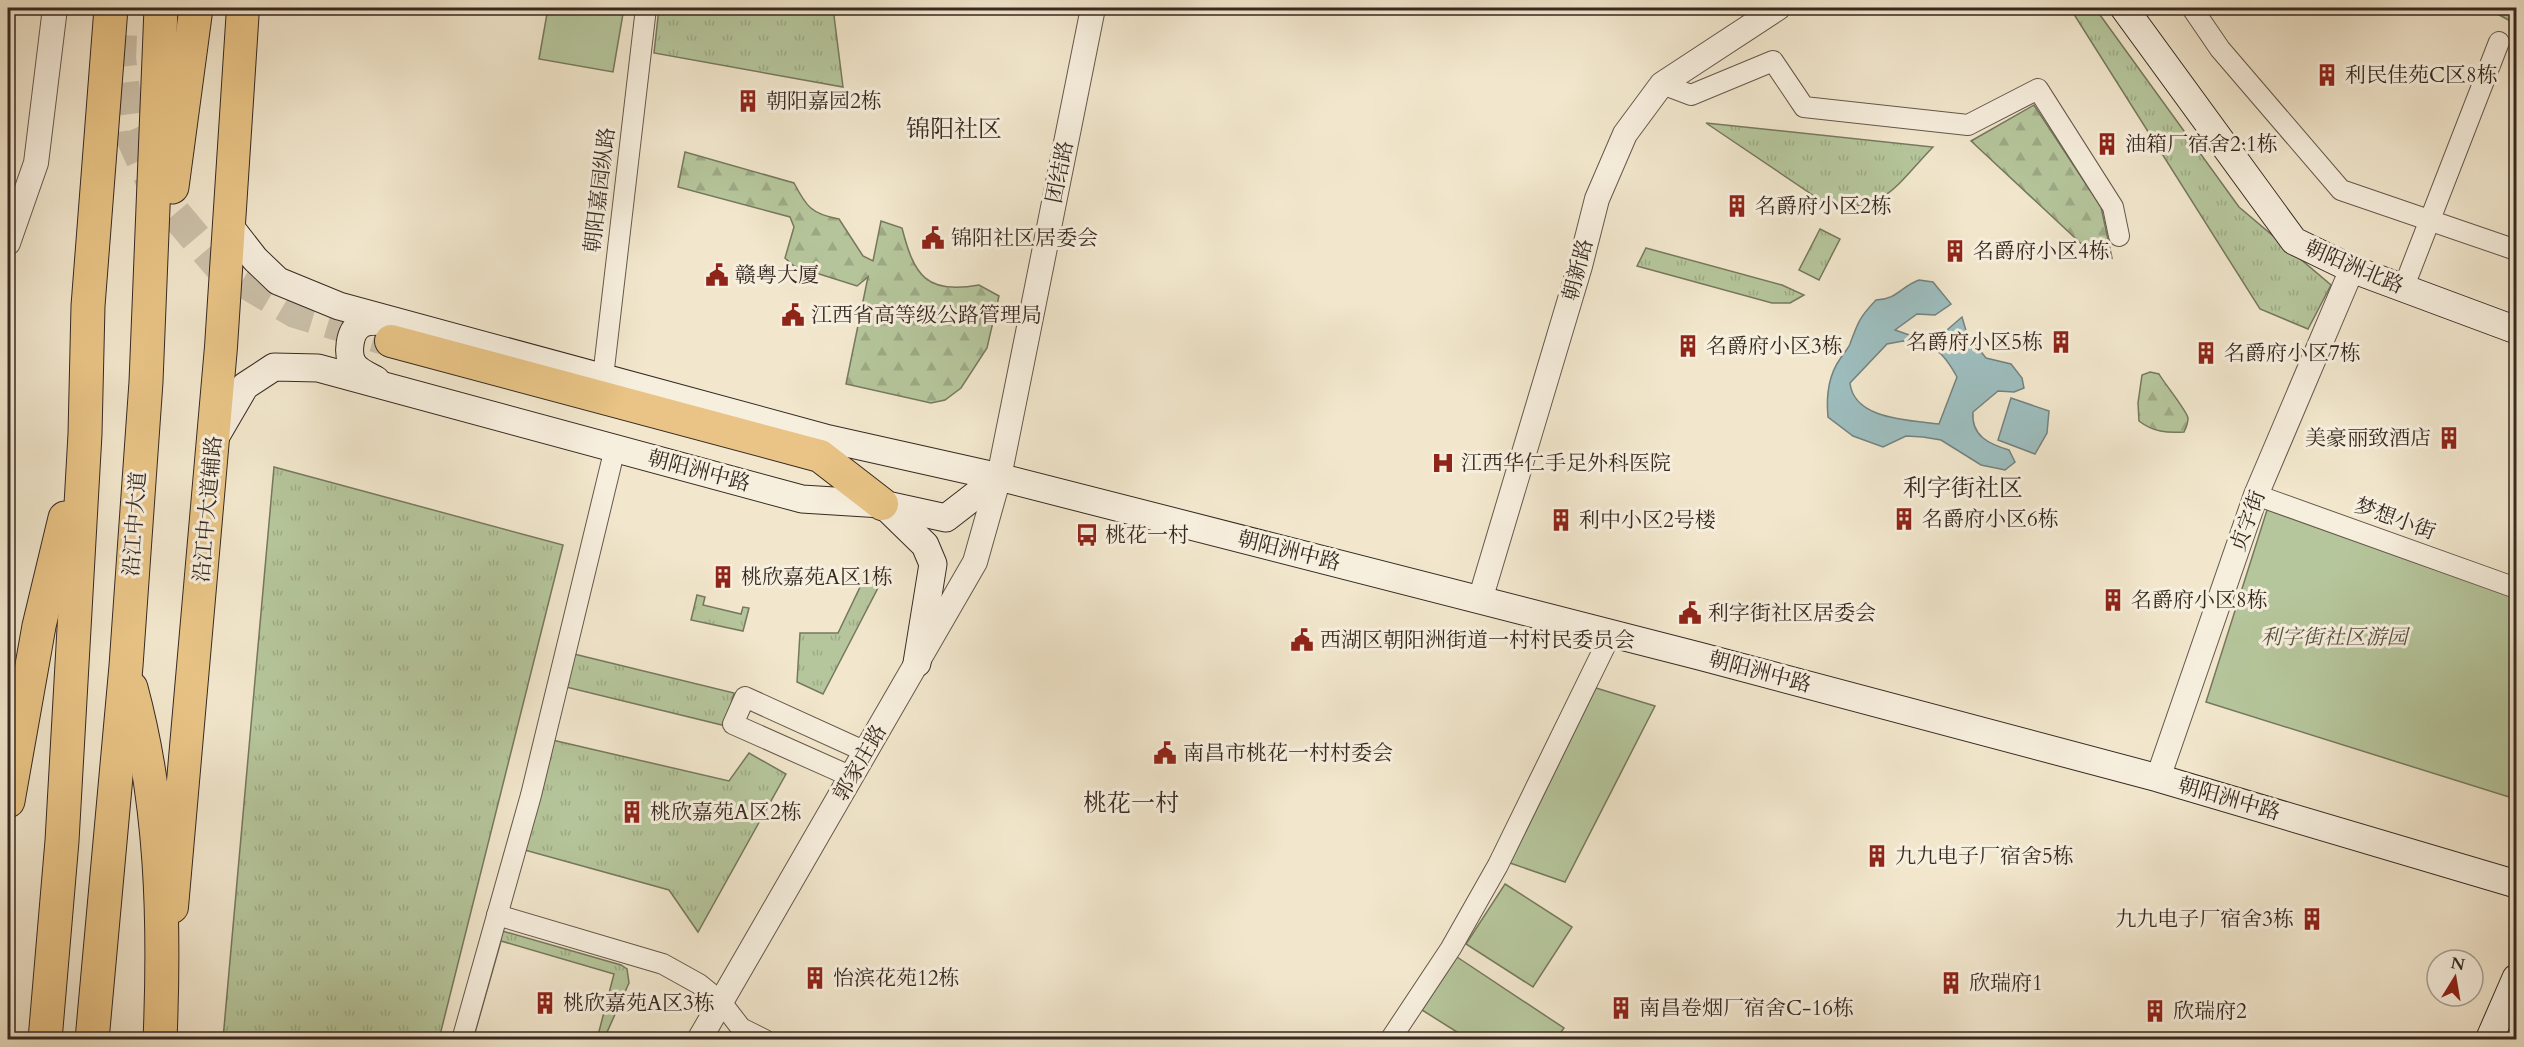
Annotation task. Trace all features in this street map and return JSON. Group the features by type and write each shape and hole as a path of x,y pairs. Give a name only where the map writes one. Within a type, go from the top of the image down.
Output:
{"highway":[{"path":"45,1040 62,841 85,434 88,306 111,8"},
{"name":"沿江中大道","path":"92,1040 126,666 146,382 161,8"},
{"path":"146,382 196,8"},
{"path":"8,801 39,626 85,434"},
{"path":"126,666 145,739 157,822 161,873 161,1024"}],"main road":[{"path":"227,223 230,8"},
{"name":"沿江中大道辅路","path":"161,1024 213,441 243,8"},
{"name":"朝阳洲北路","path":"2124,8 2294,241 2352,269 2517,330"},
{"name":"朝阳洲中路","path":"227,223 255,259 278,281 393,331"},
{"name":"朝阳洲中路","path":"390,387 362,373 353,364 350,349 353,332 361,324 603,378 829,439 999,477 1611,634 2158,778 2517,884"},
{"path":"393,331 820,456 882,504 925,545 933,564 917,663"},
{"name":"朝阳洲中路","path":"213,441 245,386 274,367 318,368 802,499 882,504 946,518 999,477"},
{"path":"2489,1040 2517,978"}],"street":[{"path":"8,243 36,163 55,8"},
{"name":"朝阳嘉园纵路","path":"603,378 646,8"},
{"name":"团结路","path":"999,477 1093,8"},
{"name":"朝新路","path":"1480,600 1576,278 1597,199 1625,134 1662,84 1778,8"},
{"path":"2192,8 2220,49 2341,190 2517,250"},
{"path":"2403,289 2499,42"},
{"path":"1662,84 1691,95 1773,61 1804,106 1968,124 2038,89 2113,207 2119,236"},
{"name":"贞字街","path":"2158,778 2256,495 2352,269"},
{"path":"462,1040 531,795 615,448"},
{"name":"郭家庄路","path":"699,1040 975,562 999,477"},
{"name":"梦想小街","path":"2256,495 2517,588"},
{"path":"1390,1040 1451,948 1498,865 1611,634"},
{"path":"852,777 733,724 745,697 866,752"},
{"path":"497,915 663,964 699,984 721,1002 741,1028 765,1040"},
{"path":"1377,1040 1439,942 1451,948"}],"green space":[{"path":"548,8 624,8 613,72 539,59"},
{"path":"659,8 833,8 843,87 654,53"},
{"path":"2070,8 2095,8 2239,207 2331,285 2308,329 2260,309"},
{"path":"2486,8 2516,8 2516,24"},
{"path":"2034,105 2101,207 2112,258 2086,248 1971,141"},
{"path":"1706,123 1933,147 1899,184 1876,201 1846,206 1826,204"},
{"path":"685,152 794,183 810,208 839,219 863,256 873,261 881,221 902,228 912,258 925,278 946,287 979,285 999,296 987,348 961,388 945,400 931,403 846,384 868,277 857,286 794,266 785,258 794,227 790,217 678,187"},
{"path":"1820,229 1840,239 1819,280 1799,270"},
{"path":"1646,248 1782,285 1804,295 1790,303 1772,303 1637,266"},
{"path":"2150,372 2159,374 2187,414 2188,421 2184,432 2160,431 2139,421 2138,403 2142,375"},
{"path":"274,467 563,545 439,1039 223,1039"},
{"name":"利字街社区游园","path":"2268,507 2516,595 2516,793 2509,797 2206,702"},
{"path":"863,581 879,586 823,694 797,682 800,633 838,633"},
{"path":"697,595 705,597 703,605 741,614 743,607 749,608 743,631 691,620"},
{"path":"574,654 734,693 726,726 566,687"},
{"path":"1596,688 1655,706 1565,882 1510,863"},
{"path":"548,739 729,781 749,753 786,774 698,932 669,890 521,849"},
{"path":"1505,884 1572,927 1533,987 1466,944"},
{"path":"499,930 621,965 627,969 629,983 604,1039 597,1039 614,974 501,941 474,1036 483,1039 468,1040"},
{"path":"1457,957 1564,1028 1556,1039 1468,1039 1422,1010"}],"water":[{"path":"1919,280 1933,282 1951,304 1935,315 1917,314 1895,330 1932,343 1962,317 1967,334 1986,358 2011,364 2022,378 2024,388 2014,392 1998,391 1973,412 1973,420 1978,433 1988,442 2009,450 2015,462 2005,470 1981,465 1941,440 1906,436 1883,447 1853,436 1828,417 1827,401 1830,379 1849,346 1862,316 1876,300 1894,295","holes":["1903,341 1930,347 1942,354 1957,377 1939,424 1899,419 1872,411 1854,395 1850,383 1887,344"]},
{"path":"2011,398 2049,411 2047,433 2035,454 1998,440"}],"tunnel":[{"path":"121,35 120,58 129,131 156,191 221,268 295,312 391,341"}],"place":[{"name":"利民佳苑C区8栋","path":"2327,75"},
{"name":"朝阳嘉园2栋","path":"748,101"},
{"name":"油箱厂宿舍2·1栋","path":"2107,144"},
{"name":"名爵府小区2栋","path":"1737,206"},
{"name":"锦阳社区居委会","path":"933,238"},
{"name":"名爵府小区4栋","path":"1955,251"},
{"name":"赣粤大厦","path":"717,275"},
{"name":"江西省高等级公路管理局","path":"793,315"},
{"name":"名爵府小区5栋","path":"2061,342"},
{"name":"名爵府小区3栋","path":"1688,346"},
{"name":"名爵府小区7栋","path":"2206,353"},
{"name":"美豪丽致酒店","path":"2449,438"},
{"name":"江西华仁手足外科医院","path":"1443,463"},
{"name":"名爵府小区6栋","path":"1904,519"},
{"name":"利中小区2号楼","path":"1561,520"},
{"name":"桃花一村","path":"1087,535"},
{"name":"桃欣嘉苑A区1栋","path":"723,577"},
{"name":"名爵府小区8栋","path":"2113,600"},
{"name":"利字街社区居委会","path":"1690,613"},
{"name":"西湖区朝阳洲街道一村村民委员会","path":"1302,640"},
{"name":"南昌市桃花一村村委会","path":"1165,753"},
{"name":"桃欣嘉苑A区2栋","path":"632,812"},
{"name":"九九电子厂宿舍5栋","path":"1877,856"},
{"name":"九九电子厂宿舍3栋","path":"2312,919"},
{"name":"怡滨花苑12栋","path":"815,978"},
{"name":"欣瑞府1","path":"1951,983"},
{"name":"桃欣嘉苑A区3栋","path":"545,1003"},
{"name":"南昌卷烟厂宿舍C-16栋","path":"1621,1008"},
{"name":"欣瑞府2","path":"2155,1011"}],"district":[{"name":"锦阳社区","path":"954,129"},
{"name":"利字街社区","path":"1963,488"},
{"name":"桃花一村","path":"1131,803"}]}
